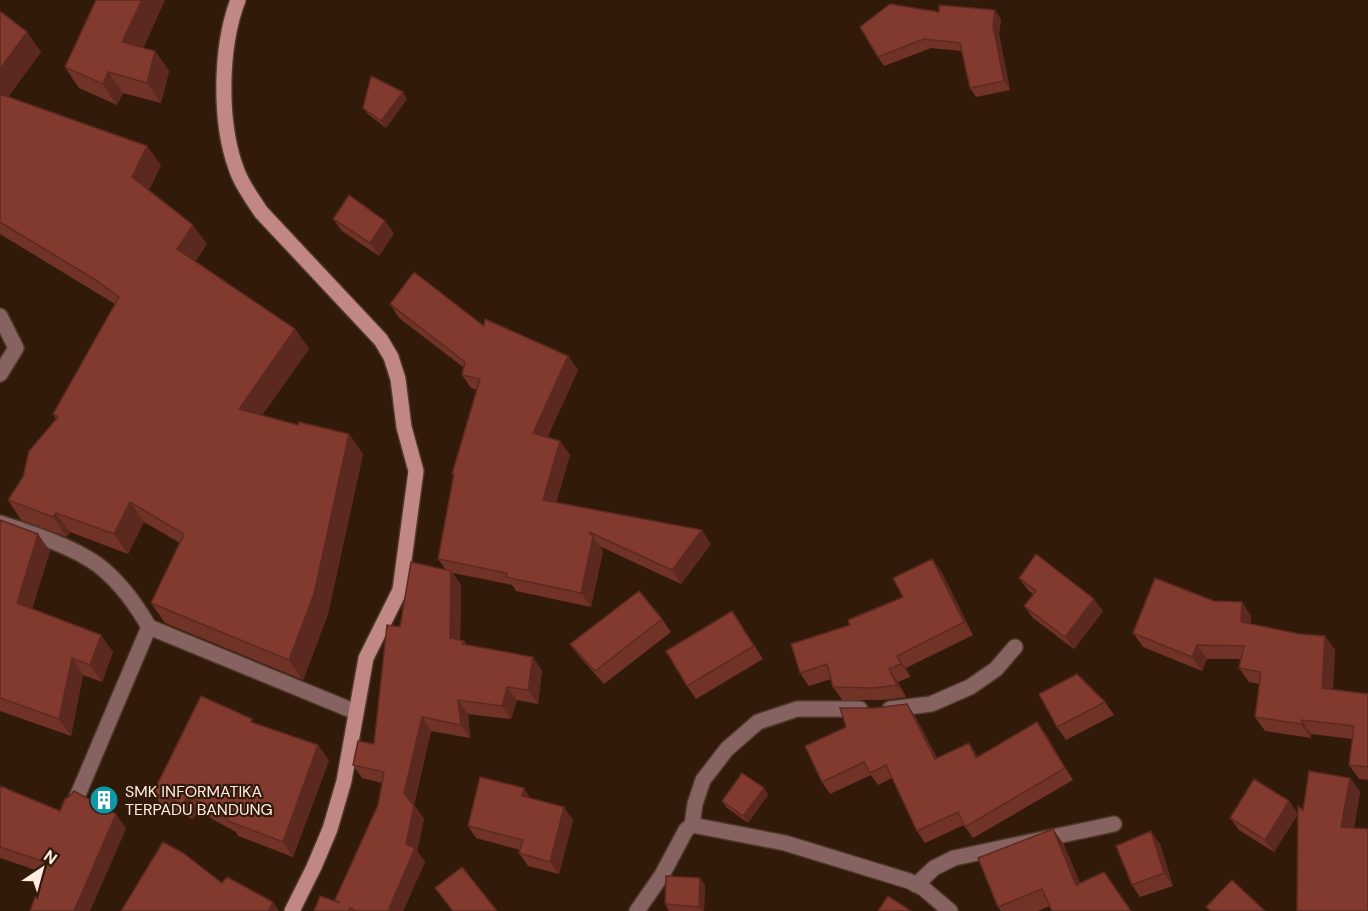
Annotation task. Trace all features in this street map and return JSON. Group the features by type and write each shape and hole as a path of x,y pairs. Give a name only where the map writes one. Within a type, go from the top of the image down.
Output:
{"main road":[{"path":"238,0 234,10 227,52 223,104 236,169 261,212 381,339 391,357 398,379 404,427 416,471 400,590 366,658 344,781 330,829 292,911"}],"street":[{"path":"0,316 16,348 0,374"},
{"path":"0,523 61,546 102,568 129,596 149,627 356,712"},
{"path":"74,804 149,627"},
{"path":"693,825 694,804 703,780 727,749 758,722 797,709 883,710 931,704 970,687 996,669 1015,647"},
{"path":"916,885 934,868 954,858 1114,824"},
{"path":"637,911 662,875 686,830 693,825 786,843 916,885 931,894 950,911"}],"building":[{"path":"96,0 142,0 122,42 155,51 147,83 108,72 103,84 65,67"},
{"path":"890,4 939,12 939,5 995,10 993,26 1004,81 970,88 960,43 924,39 878,57 860,27"},
{"path":"0,11 27,32 0,69"},
{"path":"371,76 403,92 381,121 363,108"},
{"path":"0,94 147,146 132,177 193,225 177,249 295,329 239,409 298,425 299,422 349,434 314,594 289,660 151,603 184,534 130,502 114,534 56,513 53,517 8,500 23,477 29,451 58,417 53,414 119,297 94,279 0,222"},
{"path":"349,195 385,221 370,243 333,219"},
{"path":"414,272 484,326 485,319 568,356 533,433 560,441 543,500 702,530 672,570 589,532 593,537 581,593 506,577 507,573 438,559 454,474 452,474 480,379 462,375 465,362 390,304"},
{"path":"0,520 38,534 17,603 101,635 90,665 72,658 59,719 0,698"},
{"path":"1036,554 1094,599 1065,637 1024,606 1036,591 1019,578"},
{"path":"932,559 964,622 897,656 901,664 889,669 897,685 874,688 833,687 827,664 800,673 791,644 850,625 848,620 903,597 893,578"},
{"path":"411,562 451,571 450,638 464,641 462,644 533,657 528,690 507,687 502,706 458,700 461,725 422,717 404,793 414,806 406,844 415,848 388,911 356,911 350,908 348,911 314,911 320,896 340,903 335,900 378,805 384,772 353,765 358,741 374,744 387,625 400,627"},
{"path":"1155,578 1214,601 1242,602 1241,622 1300,634 1325,636 1322,688 1368,694 1368,767 1349,765 1354,726 1302,720 1301,724 1255,717 1261,672 1239,668 1244,646 1197,645 1192,657 1133,633"},
{"path":"639,591 662,619 595,671 570,644"},
{"path":"732,611 754,646 687,686 666,651"},
{"path":"1077,674 1105,702 1057,727 1039,694"},
{"path":"201,696 252,719 251,722 318,745 283,842 228,821 188,796 183,804 153,793"},
{"path":"907,704 935,759 969,743 976,758 1037,722 1065,768 965,827 958,812 917,831 886,765 870,773 864,762 822,782 805,746 846,727 840,708 875,708"},
{"path":"1309,771 1350,778 1341,827 1368,829 1368,911 1297,911 1298,806 1303,810"},
{"path":"742,773 764,788 743,816 722,801"},
{"path":"480,777 524,788 522,796 564,807 550,862 519,853 523,840 468,826"},
{"path":"1254,779 1289,801 1265,840 1230,818"},
{"path":"0,786 60,811 65,799 74,791 116,814 74,911 30,911 48,863 0,847"},
{"path":"1053,829 1076,885 1104,872 1131,911 1052,911 1042,889 998,907 978,858"},
{"path":"1151,831 1164,873 1132,885 1116,846"},
{"path":"163,842 183,853 222,883 227,877 273,902 268,911 121,911"},
{"path":"462,867 497,911 453,911 435,888"},
{"path":"666,876 700,878 699,907 665,904"},
{"path":"1232,880 1265,911 1211,911 1206,907"},
{"path":"888,896 911,911 878,911"}],"place":[{"name":"SMK INFORMATIKA TERPADU BANDUNG","path":"104,800"}]}
